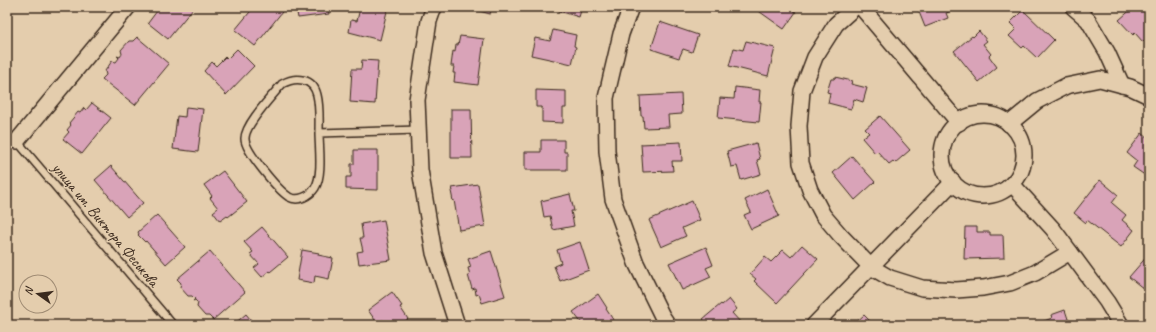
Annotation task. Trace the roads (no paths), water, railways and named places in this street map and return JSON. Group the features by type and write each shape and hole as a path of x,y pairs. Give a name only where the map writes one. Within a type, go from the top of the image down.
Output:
{"street":[{"path":"17,141 128,7"},
{"path":"434,7 430,22 417,100 420,170 434,253 457,325"},
{"path":"631,7 621,34 606,98 608,151 613,199 636,263 662,316 668,325"},
{"path":"855,7 836,24 815,57 802,91 799,126 801,162 810,190 823,215 871,267 890,278 922,288 956,290 983,288 1010,283 1035,273 1070,252"},
{"path":"861,7 959,123"},
{"path":"1072,7 1088,20 1107,52 1122,85"},
{"path":"1009,124 1037,101 1066,86 1100,79 1130,87 1149,96"},
{"path":"981,115 993,116 1004,120 1009,124 1020,137 1024,159 1021,170 1012,184 1007,189 997,194 985,196 974,195 963,191 947,174 943,163 943,152 946,140 951,130 959,123 970,117 981,115"},
{"path":"814,325 953,182"},
{"path":"1012,184 1053,229 1107,302 1121,325"}],"lane":[{"path":"297,79 306,81 313,87 317,94 319,105 319,133 319,177 316,187 311,193 304,197 296,198 289,197 274,183 249,152 245,138 249,124 282,84 288,80 297,79"},
{"path":"319,133 419,130"},
{"name":"улица им. Виктора Феськова","path":"17,141 173,325"}]}
